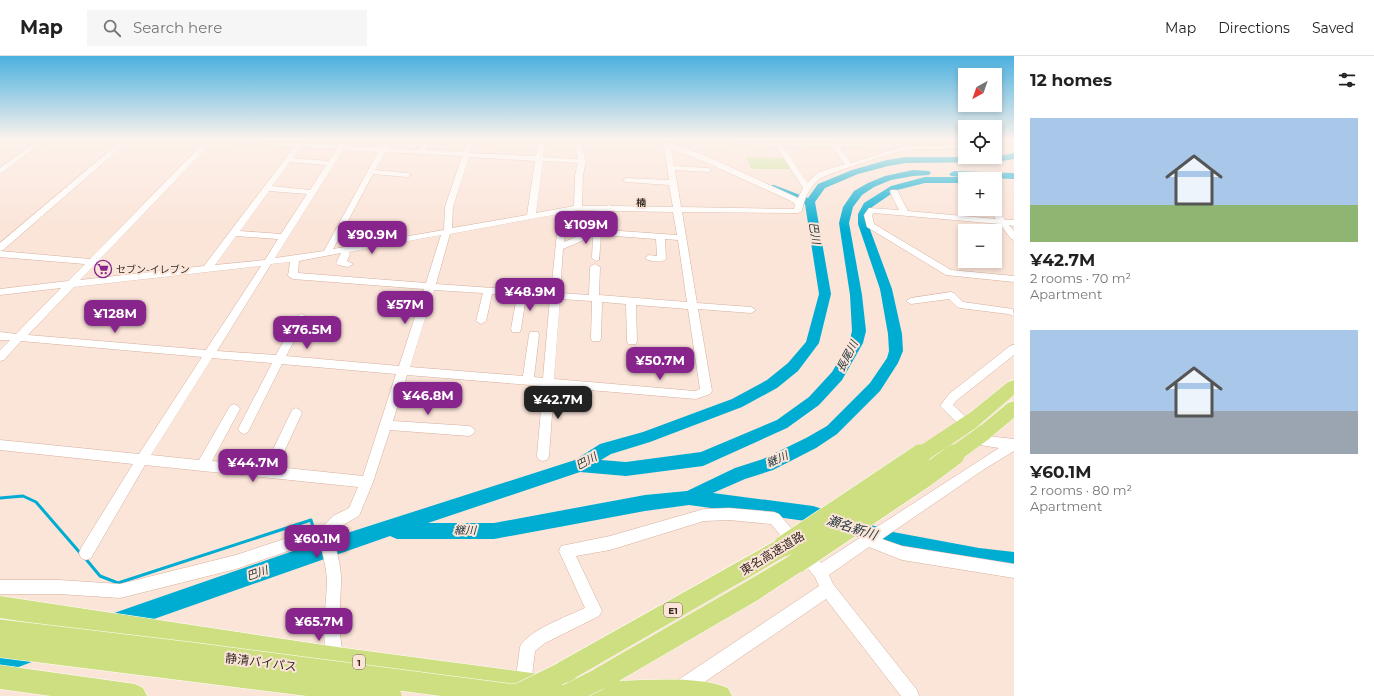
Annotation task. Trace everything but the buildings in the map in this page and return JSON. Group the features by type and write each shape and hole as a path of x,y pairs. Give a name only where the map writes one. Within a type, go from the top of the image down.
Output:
{"highway":[{"name":"東名高速道路","path":"565,696 593,691 798,562 923,478 978,426 1014,386"},
{"name":"東名高速道路","path":"516,693 562,673 784,546 978,426 1014,408"},
{"name":"1","path":"0,607 337,659 516,693 675,691 720,696"},
{"name":"静清バイパス","path":"0,630 516,693"},
{"name":"静清バイパス","path":"0,647 392,696"},
{"path":"0,677 135,696"}],"street":[{"path":"0,248 92,170"},
{"path":"0,357 181,170"},
{"path":"207,269 280,170"},
{"path":"86,553 142,459 327,170"},
{"path":"0,587 59,587 120,592 236,562 327,533 340,518 354,512 367,482 428,286 443,246 447,231 449,207 461,170"},
{"path":"531,216 537,170"},
{"path":"578,208 580,170"},
{"path":"0,336 696,396 706,391 671,170"},
{"path":"730,170 794,199 801,199"},
{"path":"795,170 807,188"},
{"path":"0,292 295,259 578,208 610,207 798,211 801,199 815,178 834,170"},
{"path":"327,253 371,172 407,175"},
{"path":"626,180 673,183"},
{"path":"266,188 312,192"},
{"path":"894,192 905,213"},
{"path":"559,248 610,225 610,207"},
{"path":"543,456 559,248 564,210"},
{"path":"1014,223 872,210 868,215 870,225 949,273 1014,280"},
{"path":"998,216 1014,237"},
{"path":"597,232 682,238"},
{"path":"596,338 595,262 597,232"},
{"path":"233,233 283,237"},
{"path":"649,258 662,259 660,236"},
{"path":"344,250 346,254 341,263 348,264"},
{"path":"0,254 93,262"},
{"path":"295,259 293,276 751,310"},
{"path":"481,321 488,290"},
{"path":"516,329 522,293"},
{"path":"911,301 950,296 960,305 1010,311 1014,313"},
{"path":"632,301 632,341"},
{"path":"244,429 260,399 261,393 278,359 302,317"},
{"path":"528,381 534,335"},
{"path":"1014,349 953,397 946,406 984,441 1014,444"},
{"path":"203,465 234,409"},
{"path":"269,472 296,413"},
{"path":"385,425 470,432"},
{"path":"820,572 1014,444"},
{"path":"0,446 367,482"},
{"path":"516,693 528,647 540,638 594,611 566,551 610,543 704,515 729,514 774,518 820,572 828,589 911,696"},
{"path":"327,533 334,592 331,616 333,647 349,696"},
{"path":"867,540 902,553 1014,571"},
{"path":"675,691 828,589"}],"waterway":[{"name":"巴川","path":"810,202 821,186 863,170"},
{"name":"長尾川","path":"580,465 626,469 703,459 782,424 814,401 837,376 856,343 859,331 856,295 844,223 848,207 858,193 871,185 888,178 913,173 926,173"},
{"name":"長尾川","path":"954,174 1014,176"},
{"name":"継川","path":"689,498 741,473 767,465 811,443 832,430 875,387 893,359 896,351 895,334 886,289 863,224 863,214 868,205 894,188 925,180 958,180"},
{"path":"771,187 810,202"},
{"name":"巴川","path":"580,465 606,449 645,438 737,403 772,384 793,367 812,343 825,294 810,202"},
{"name":"巴川","path":"117,622 319,551 580,465"},
{"path":"0,498 23,496 36,502 81,554"},
{"name":"継川","path":"397,531 494,531 645,503 689,498"},
{"name":"瀬名新川","path":"689,498 813,514 893,540 979,557 1014,561"},
{"path":"85,558 100,576 118,583 311,520 314,531"},
{"path":"316,538 319,551"},
{"name":"巴川","path":"0,664 30,653"}],"place":[{"name":"セブン-イレブン","path":"103,269"}],"district":[{"name":"楠","path":"641,202"}]}
